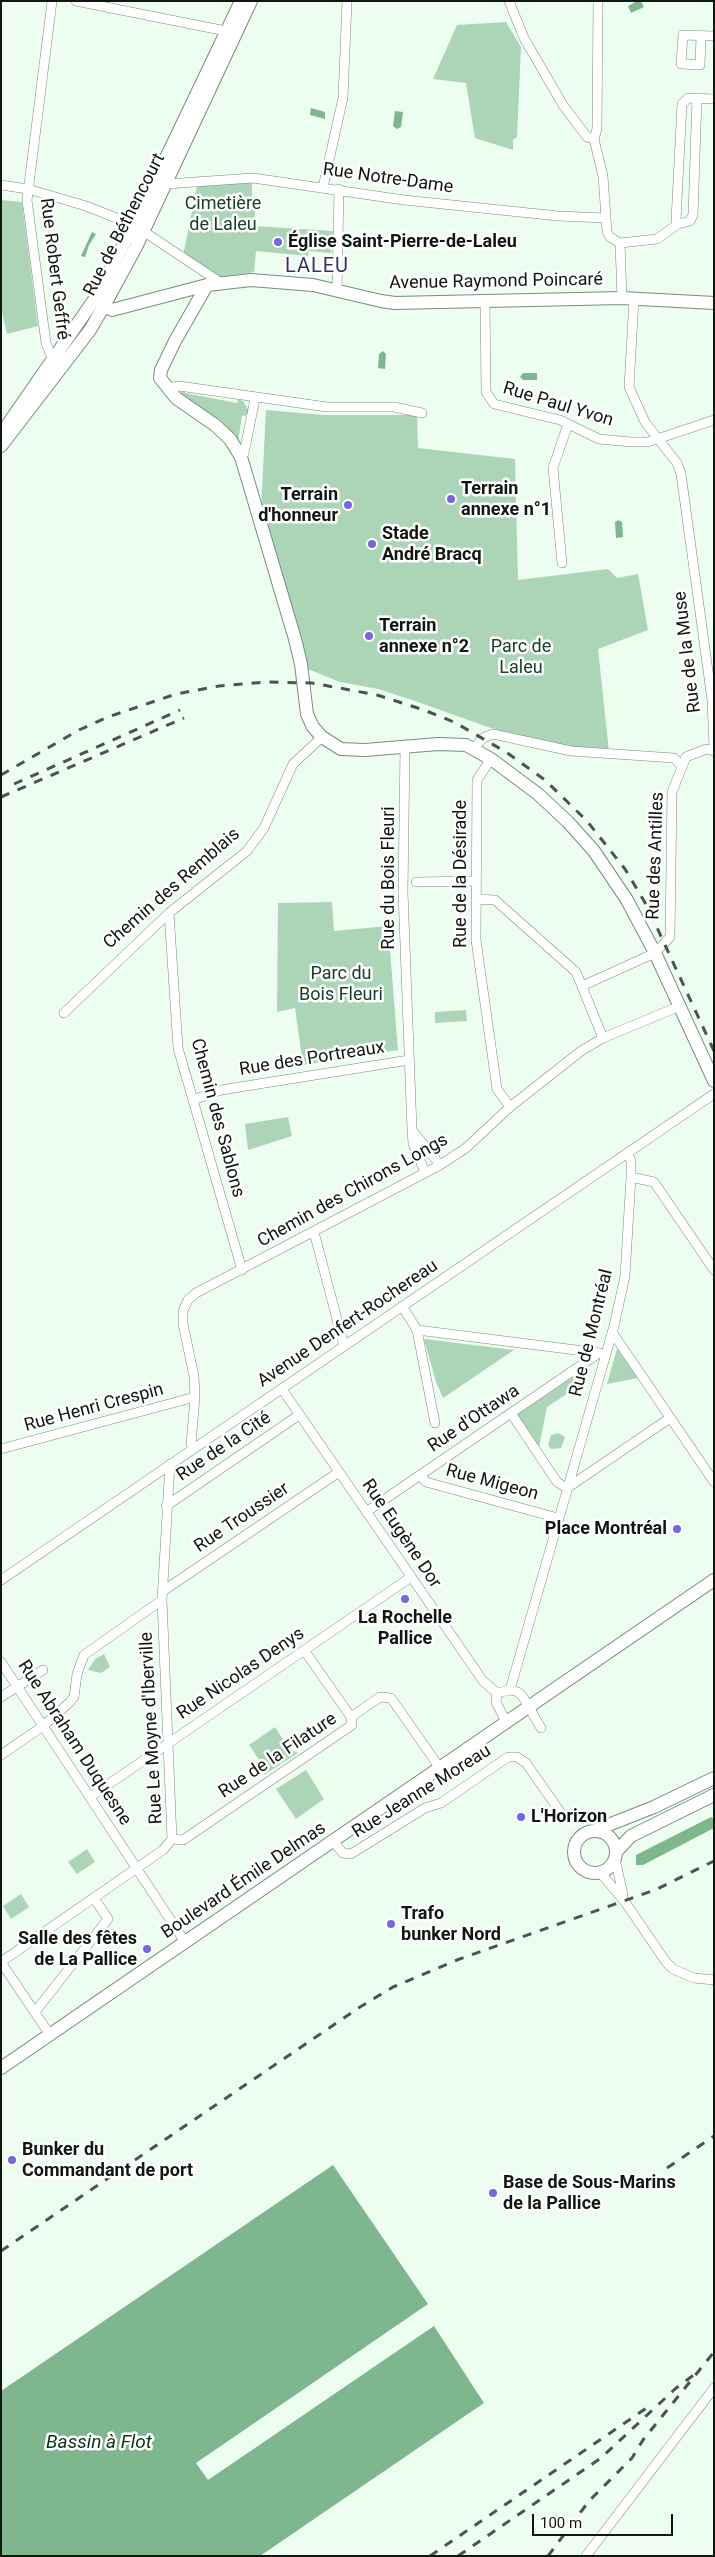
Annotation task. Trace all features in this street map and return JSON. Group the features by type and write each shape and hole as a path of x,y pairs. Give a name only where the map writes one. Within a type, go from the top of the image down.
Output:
{"main road":[{"name":"Rue de Béthencourt","path":"139,228 241,1"},
{"name":"Rue de Béthencourt","path":"2,441 90,330 99,303 139,228 166,184 251,1"},
{"name":"Avenue Raymond Poincaré","path":"99,303 112,310 208,285 251,280 313,285 395,303 628,299 714,302"},
{"path":"208,285 161,370 160,378 176,398 215,425 230,440 240,457 295,639 301,664 307,714 313,727 331,744 347,749 450,744 473,749 538,794 594,851 627,900 655,953 714,1081"},
{"name":"Rue de Béthencourt","path":"2,441 60,360 56,357 99,303"},
{"name":"Boulevard Émile Delmas","path":"1,2068 714,1580"},
{"path":"714,1778 654,1806 581,1836 574,1848 576,1861 584,1870 600,1872 612,1865 616,1855 631,1836 714,1794"},
{"path":"594,1831 607,1834 615,1845 616,1855"}],"street":[{"name":"Rue Robert Geffré","path":"52,1 28,188 27,213 46,343 56,357"},
{"path":"76,1 226,31"},
{"path":"323,187 342,98 347,1"},
{"path":"509,1 524,38 563,105 587,137 594,139"},
{"path":"598,1 597,129 594,139 603,176 608,234 620,243 657,239 678,224 690,221 693,215 697,98"},
{"path":"701,36 714,36"},
{"path":"678,224 676,220 682,104 688,98 714,99"},
{"name":"Rue Notre-Dame","path":"166,184 253,178 414,201 558,216 606,218"},
{"path":"1,185 28,188 86,206 139,228 221,283"},
{"path":"337,290 339,189"},
{"name":"Rue de la Muse","path":"620,243 628,299 630,387 645,422 677,463 681,474 712,700 714,747"},
{"path":"204,272 208,285"},
{"name":"Rue Paul Yvon","path":"485,300 486,392 490,401 494,404 568,424 602,439 648,442 656,437 714,420"},
{"path":"168,388 179,386 327,407 394,407 422,413"},
{"path":"240,457 244,453 255,398"},
{"path":"562,563 554,468 568,424"},
{"path":"473,749 483,738 493,734 572,752 674,758 682,765 689,754 706,750 714,751"},
{"name":"Chemin des Remblais","path":"64,1013 170,913 247,851 264,828 293,764 322,737"},
{"name":"Rue du Bois Fleuri","path":"405,747 403,892 412,1130 413,1144 425,1172"},
{"name":"Rue de la Désirade","path":"491,760 477,780 476,940 497,1089 510,1107"},
{"name":"Rue des Antilles","path":"655,953 670,937 672,792 682,765"},
{"path":"416,882 476,881"},
{"path":"476,899 495,900 576,972 604,1038"},
{"name":"Chemin des Sablons","path":"170,913 178,1048 242,1270"},
{"path":"582,986 655,953"},
{"name":"Chemin des Chirons Longs","path":"194,1448 191,1444 195,1397 194,1376 184,1333 183,1311 188,1300 196,1293 440,1165 466,1148 510,1107 581,1050 604,1038 680,1006"},
{"name":"Rue des Portreaux","path":"193,1100 221,1090 409,1060"},
{"name":"Avenue Denfert-Rochereau","path":"1,1580 714,1094"},
{"path":"412,1130 440,1165"},
{"name":"Rue de Montréal","path":"510,1690 568,1488 602,1354 612,1332 626,1276 631,1177 631,1161 627,1153"},
{"path":"631,1177 654,1182 714,1270"},
{"path":"314,1232 344,1346"},
{"path":"402,1306 417,1330 435,1423"},
{"path":"417,1330 602,1354"},
{"path":"612,1332 714,1482"},
{"name":"Rue d'Ottawa","path":"366,1512 511,1413 602,1354"},
{"name":"Rue Eugène Dor","path":"282,1388 482,1681 497,1694"},
{"name":"Rue Henri Crespin","path":"1,1449 195,1397"},
{"path":"511,1413 557,1482 568,1488 670,1418"},
{"name":"Rue de la Cité","path":"166,1506 299,1414"},
{"name":"Rue Le Moyne d'Iberville","path":"1,1962 163,1850 172,1839 170,1742 162,1596 170,1464"},
{"name":"Rue Troussier","path":"1,1754 43,1726 74,1697 77,1674 84,1655 162,1596 339,1472"},
{"name":"Rue Migeon","path":"420,1475 426,1482 558,1518"},
{"name":"Rue Nicolas Denys","path":"90,1797 411,1577"},
{"name":"Rue de la Filature","path":"172,1839 183,1840 348,1728 352,1721 304,1650"},
{"name":"Rue Abraham Duquesne","path":"1,1662 185,1942"},
{"path":"1,1697 43,1670"},
{"path":"506,1722 496,1702 497,1694 510,1690 518,1692 541,1728"},
{"path":"350,1718 380,1697 391,1698 440,1768"},
{"name":"Rue Jeanne Moreau","path":"334,1840 343,1852 351,1854 425,1808 441,1803 508,1757 517,1757 526,1763 563,1816"},
{"path":"616,1855 620,1884 625,1902"},
{"path":"600,1872 625,1902 659,1954 673,1968 694,1978 714,1980"},
{"path":"35,2012 108,1919 94,1898"},
{"path":"1,1962 50,2034"},
{"path":"586,2556 714,2388"}],"green space":[{"path":"506,22 521,47 517,137 513,140 513,150 475,138 466,83 433,79 457,25"},
{"name":"Cimetière de Laleu","path":"252,181 252,201 256,201 254,226 333,231 331,253 309,251 308,256 256,251 254,272 220,277 183,256 197,186"},
{"path":"1,200 22,202 38,326 7,334 1,308"},
{"path":"184,390 185,393 237,403 238,399 243,401 248,409 248,415 242,416 238,442 181,396"},
{"name":"Parc de Laleu","path":"266,410 323,415 417,415 418,448 515,459 518,580 608,569 617,578 638,574 648,630 598,649 609,752 553,748 378,689 340,682 308,669 261,510"},
{"name":"Parc du Bois Fleuri","path":"332,902 334,931 388,926 398,1050 303,1065 295,1008 277,1012 278,903"},
{"path":"466,1010 467,1021 435,1023 435,1012"},
{"path":"288,1117 292,1136 248,1150 245,1124"},
{"path":"424,1339 514,1350 443,1398 436,1382"},
{"path":"617,1349 638,1378 607,1384"},
{"path":"582,1371 588,1380 547,1407 539,1447 517,1415"},
{"path":"558,1433 565,1437 561,1448 551,1449 548,1445 551,1435"},
{"path":"104,1654 110,1667 101,1673 88,1670 95,1659"},
{"path":"275,1727 290,1750 298,1753 264,1775 264,1767 249,1745"},
{"path":"306,1770 324,1799 296,1819 276,1789"},
{"path":"87,1849 95,1862 77,1874 68,1862"},
{"path":"21,1894 29,1907 11,1919 3,1906"}],"water":[{"path":"641,1 644,7 631,13 628,6"},
{"path":"311,108 325,112 325,119 310,115"},
{"path":"395,111 403,112 401,127 397,129 393,126"},
{"path":"92,232 96,234 89,245 85,257 81,256"},
{"path":"383,351 386,354 385,369 378,368 379,354"},
{"path":"523,373 537,373 537,380 523,380 520,377"},
{"path":"618,520 622,522 623,537 616,538 615,522"},
{"path":"711,1817 714,1819 714,1828 643,1865 636,1865 636,1855"},
{"name":"Bassin à Flot","path":"333,2165 428,2304 196,2463 208,2480 434,2326 484,2403 260,2556 1,2556 1,2391"}],"railway":[{"path":"1,775 79,730 108,717 176,694 219,686 265,682 312,683 377,695 424,710 454,722 506,752 545,780 587,821 625,869 647,906 714,1051"},
{"path":"14,784 180,710"},
{"path":"1,797 184,718"},
{"path":"1,2251 360,2007 393,1987 457,1960 655,1890 714,1861"},
{"path":"667,2168 714,2136"},
{"path":"548,2556 589,2501 632,2458 643,2440 714,2352"},
{"path":"458,2556 601,2458 675,2389 699,2371"},
{"path":"430,2556 651,2405"}],"place":[{"name":"Église Saint-Pierre-de-Laleu","path":"278,242"},
{"name":"Terrain annexe n°1","path":"451,499"},
{"name":"Terrain d'honneur","path":"348,505"},
{"name":"Stade André Bracq","path":"372,544"},
{"name":"Terrain annexe n°2","path":"369,636"},
{"name":"Place Montréal","path":"677,1529"},
{"name":"La Rochelle Pallice","path":"405,1599"},
{"name":"L'Horizon","path":"521,1817"},
{"name":"Trafo bunker Nord","path":"391,1924"},
{"name":"Salle des fêtes de La Pallice","path":"147,1949"},
{"name":"Bunker du Commandant de port","path":"12,2160"},
{"name":"Base de Sous-Marins de la Pallice","path":"493,2193"}],"district":[{"name":"LALEU","path":"317,267"}]}
